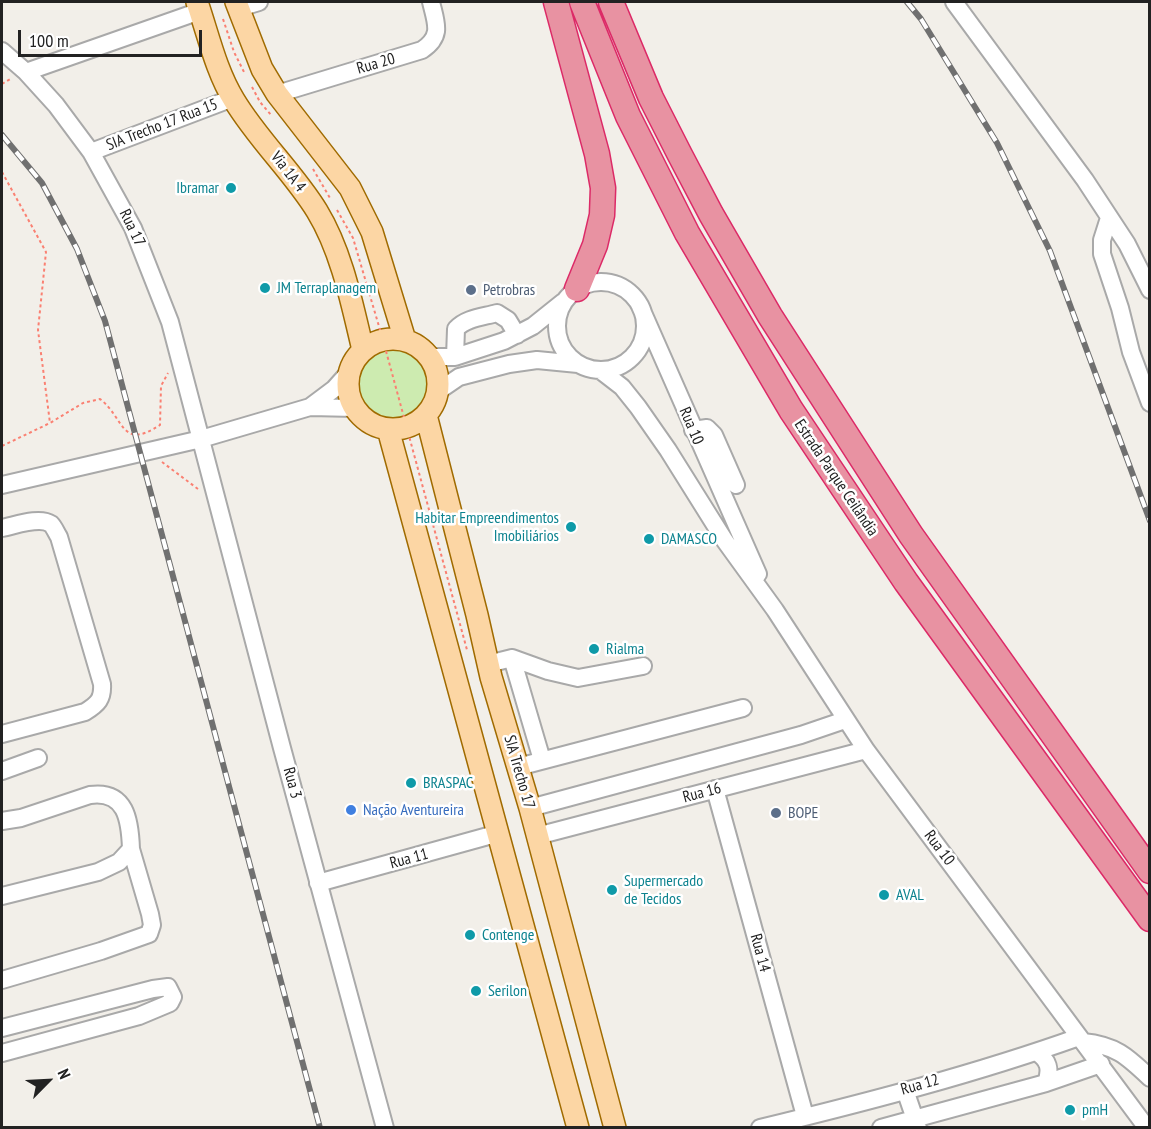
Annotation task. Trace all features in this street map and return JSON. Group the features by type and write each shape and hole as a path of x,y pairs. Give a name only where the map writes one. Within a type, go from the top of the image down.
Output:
{"highway":[{"path":"556,2 597,154 603,188 602,215 595,245 571,294"},
{"name":"Estrada Parque Ceilândia","path":"582,2 628,116 687,233 790,410 906,582 1149,919"},
{"name":"Estrada Parque Ceilândia","path":"611,2 651,98 675,146 776,326 911,535 1149,871"}],"main road":[{"path":"238,5 262,69 277,94 328,158 354,197 372,232 405,340"},
{"name":"Via 1A 4","path":"199,6 214,55 233,98 252,127 317,211 338,258 352,302 363,350"},
{"path":"383,340 405,340 418,347 429,357 438,380 437,392 426,416 407,427 388,429 364,418 355,408 348,384 350,371 363,350 383,340"},
{"name":"SIA Trecho 17","path":"426,416 490,671 530,808 615,1128"},
{"path":"388,429 578,1128"},
{"path":"460,688 490,671"},
{"path":"538,984 562,982 574,974"},
{"path":"546,1010 561,1003 582,1005"}],"street":[{"path":"238,5 259,2"},
{"name":"Rua 20","path":"277,94 422,50 431,44 437,26 431,2"},
{"path":"954,2 1085,180 1127,244 1149,290"},
{"path":"26,72 199,6"},
{"name":"Rua 17","path":"2,51 26,72 56,105 91,152 133,228 170,322 201,439"},
{"name":"SIA Trecho 17 Rua 15","path":"91,152 233,98"},
{"path":"1109,218 1102,240 1102,254 1120,308 1131,352 1149,403"},
{"path":"429,357 455,357 517,335 533,326 571,294 591,283 605,282 619,286 640,306 644,321 644,336 638,350 628,361 615,368 600,370 578,364 537,360 509,364 459,377 437,392"},
{"path":"571,294 559,313 557,327 567,354 578,364"},
{"name":"Rua 10","path":"640,306 693,430 775,610"},
{"path":"455,357 456,329 470,320 497,313 508,320 517,335"},
{"name":"Rua 10","path":"600,370 622,387 638,407 668,450 725,542 775,610 866,750 1147,1128"},
{"path":"310,407 334,389 350,371"},
{"path":"2,485 201,439 310,407 355,408"},
{"path":"693,430 707,428 714,435 736,485"},
{"name":"Rua 3","path":"201,439 385,1128"},
{"path":"2,528 36,521 52,525 58,537 102,684 102,694 96,705 85,712 2,734"},
{"path":"490,671 512,658"},
{"path":"512,658 548,671 578,678 643,666"},
{"path":"512,658 542,760"},
{"path":"518,767 743,708"},
{"name":"Rua 16","path":"530,808 801,735 845,720"},
{"path":"801,735 809,742 813,750 811,759 802,766"},
{"name":"Rua 16","path":"537,836 866,750"},
{"path":"2,771 38,758"},
{"name":"Rua 14","path":"715,789 805,1116"},
{"path":"2,820 21,818 90,795 110,796 122,806 130,825 131,849 152,926 149,934 101,951 2,980"},
{"path":"565,799 553,808 552,817 557,824 567,828"},
{"name":"Rua 11","path":"318,883 499,833"},
{"path":"2,896 98,872 119,862 131,849"},
{"path":"2,1028 153,989 168,987 173,997 170,1003 139,1016 2,1053"},
{"path":"1081,1039 1102,1044 1129,1058 1149,1078"},
{"name":"Rua 12","path":"760,1128 905,1090 1081,1039"},
{"path":"1036,1052 1047,1062 1046,1083"},
{"name":"Rua 12","path":"881,1128 916,1123 1101,1064"},
{"name":"Rua 10","path":"1112,1079 1149,1113"},
{"path":"905,1090 916,1123"}],"path":[{"path":"2,172 46,252 38,330 50,423"},
{"path":"2,446 50,423 83,403 100,399 110,406 123,429 137,435 147,434 160,425 161,386 179,355"},
{"path":"148,451 218,504"}],"green space":[{"path":"393,345 408,348 421,356 429,369 432,384 429,399 421,412 408,420 393,423 378,420 365,412 357,399 354,384 357,369 365,356 378,348"}],"railway":[{"path":"907,2 921,19 997,143 1050,251 1150,521"},
{"path":"2,135 42,183 77,249 105,321 320,1128"}],"place":[{"name":"Ibramar","path":"231,188"},
{"name":"JM Terraplanagem","path":"265,288"},
{"name":"Petrobras","path":"471,290"},
{"name":"Habitar Empreendimentos Imobiliários","path":"571,527"},
{"name":"DAMASCO","path":"649,539"},
{"name":"Rialma","path":"594,649"},
{"name":"BRASPAC","path":"411,783"},
{"name":"Nação Aventureira","path":"351,810"},
{"name":"BOPE","path":"776,813"},
{"name":"Supermercado de Tecidos","path":"612,890"},
{"name":"AVAL","path":"884,895"},
{"name":"Contenge","path":"470,935"},
{"name":"Serilon","path":"476,991"},
{"name":"pmH","path":"1070,1110"}]}
